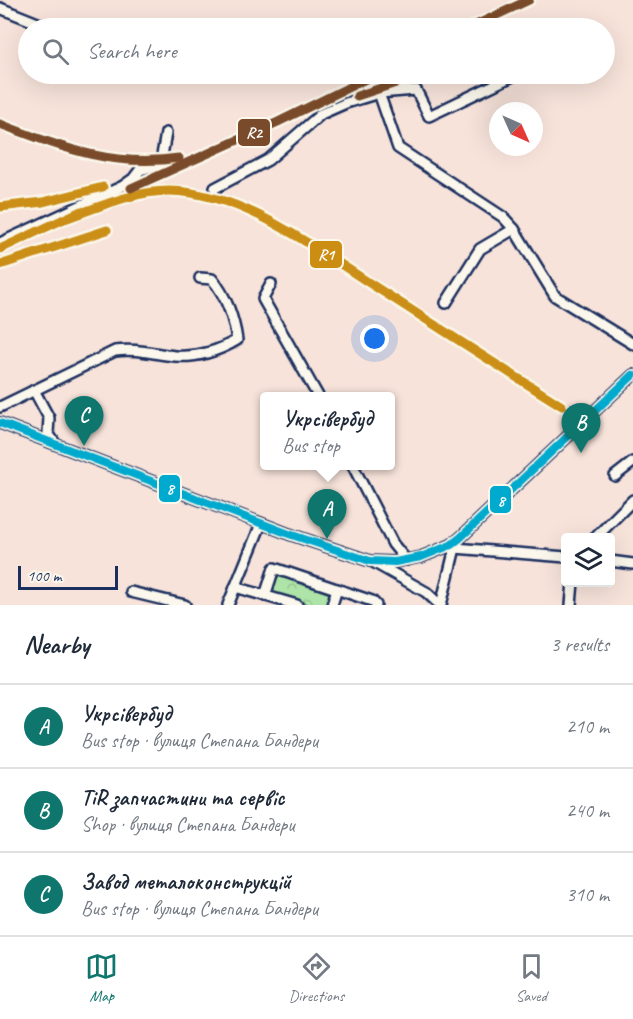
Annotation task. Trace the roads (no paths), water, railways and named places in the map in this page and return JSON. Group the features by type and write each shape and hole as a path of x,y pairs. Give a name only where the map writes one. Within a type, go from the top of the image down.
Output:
{"street":[{"path":"0,8 25,18"},
{"path":"215,188 268,160 321,114 379,93 416,90 429,116 496,84"},
{"path":"379,93 398,148 503,217 514,229 555,296 633,344"},
{"path":"0,243 123,186 140,170 158,165 161,161 166,133"},
{"path":"446,303 480,249 514,229"},
{"path":"0,407 115,351 131,349 176,356 197,355 224,348 237,340 219,287 212,279 200,278"},
{"path":"271,284 263,299 316,392"},
{"path":"0,423 261,524 370,561 426,592 441,605 453,546 633,375"},
{"path":"34,390 49,418 48,433 56,444"},
{"path":"615,476 633,462"},
{"path":"356,470 393,544 406,560"},
{"path":"599,533 633,500"},
{"path":"228,605 261,524"},
{"path":"370,561 395,562 453,546 561,557"},
{"path":"615,562 633,564"},
{"path":"265,596 274,568 372,601 376,605"},
{"path":"235,587 297,605"},
{"path":"571,605 573,587"},
{"path":"332,605 337,589"},
{"path":"131,592 185,605"}],"place":[{"name":"Завод металоконструкцій","path":"84,446"},
{"name":"TiR запчастини та сервіс","path":"581,453"},
{"name":"Укрсівербуд","path":"327,539"}]}
